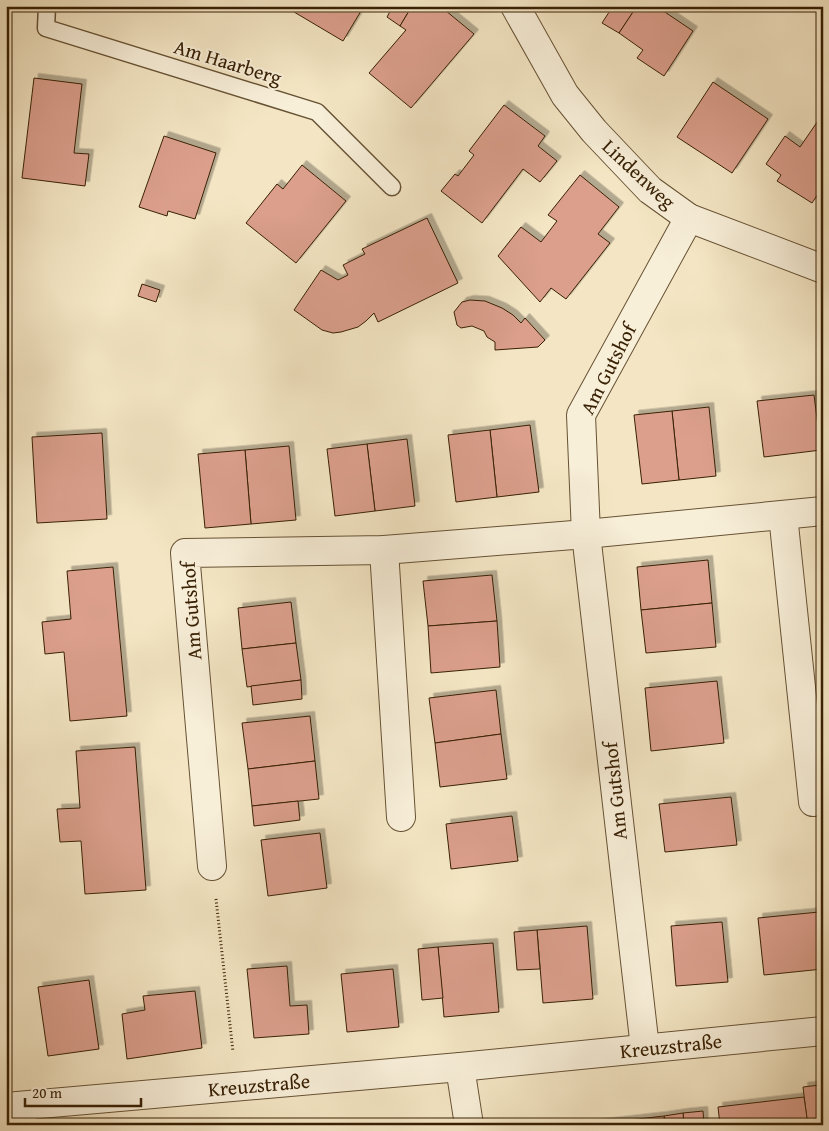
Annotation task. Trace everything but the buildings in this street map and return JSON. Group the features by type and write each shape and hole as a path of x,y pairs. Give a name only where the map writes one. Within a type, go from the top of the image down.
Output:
{"street":[{"name":"Lindenweg","path":"515,6 565,95 594,131 650,190 689,218 823,269"},
{"name":"Am Gutshof","path":"645,1048 586,534 580,415 689,218"},
{"name":"Am Gutshof","path":"212,866 185,553 384,550 586,534 823,511"},
{"path":"783,515 812,802"},
{"path":"384,550 401,816"},
{"name":"Kreuzstraße","path":"21,1112 237,1086 460,1067 823,1031"},
{"path":"460,1067 469,1125"}],"lane":[{"name":"Am Haarberg","path":"45,6 46,28 317,112 392,187"}],"path":[{"path":"212,866 237,1086"}]}
